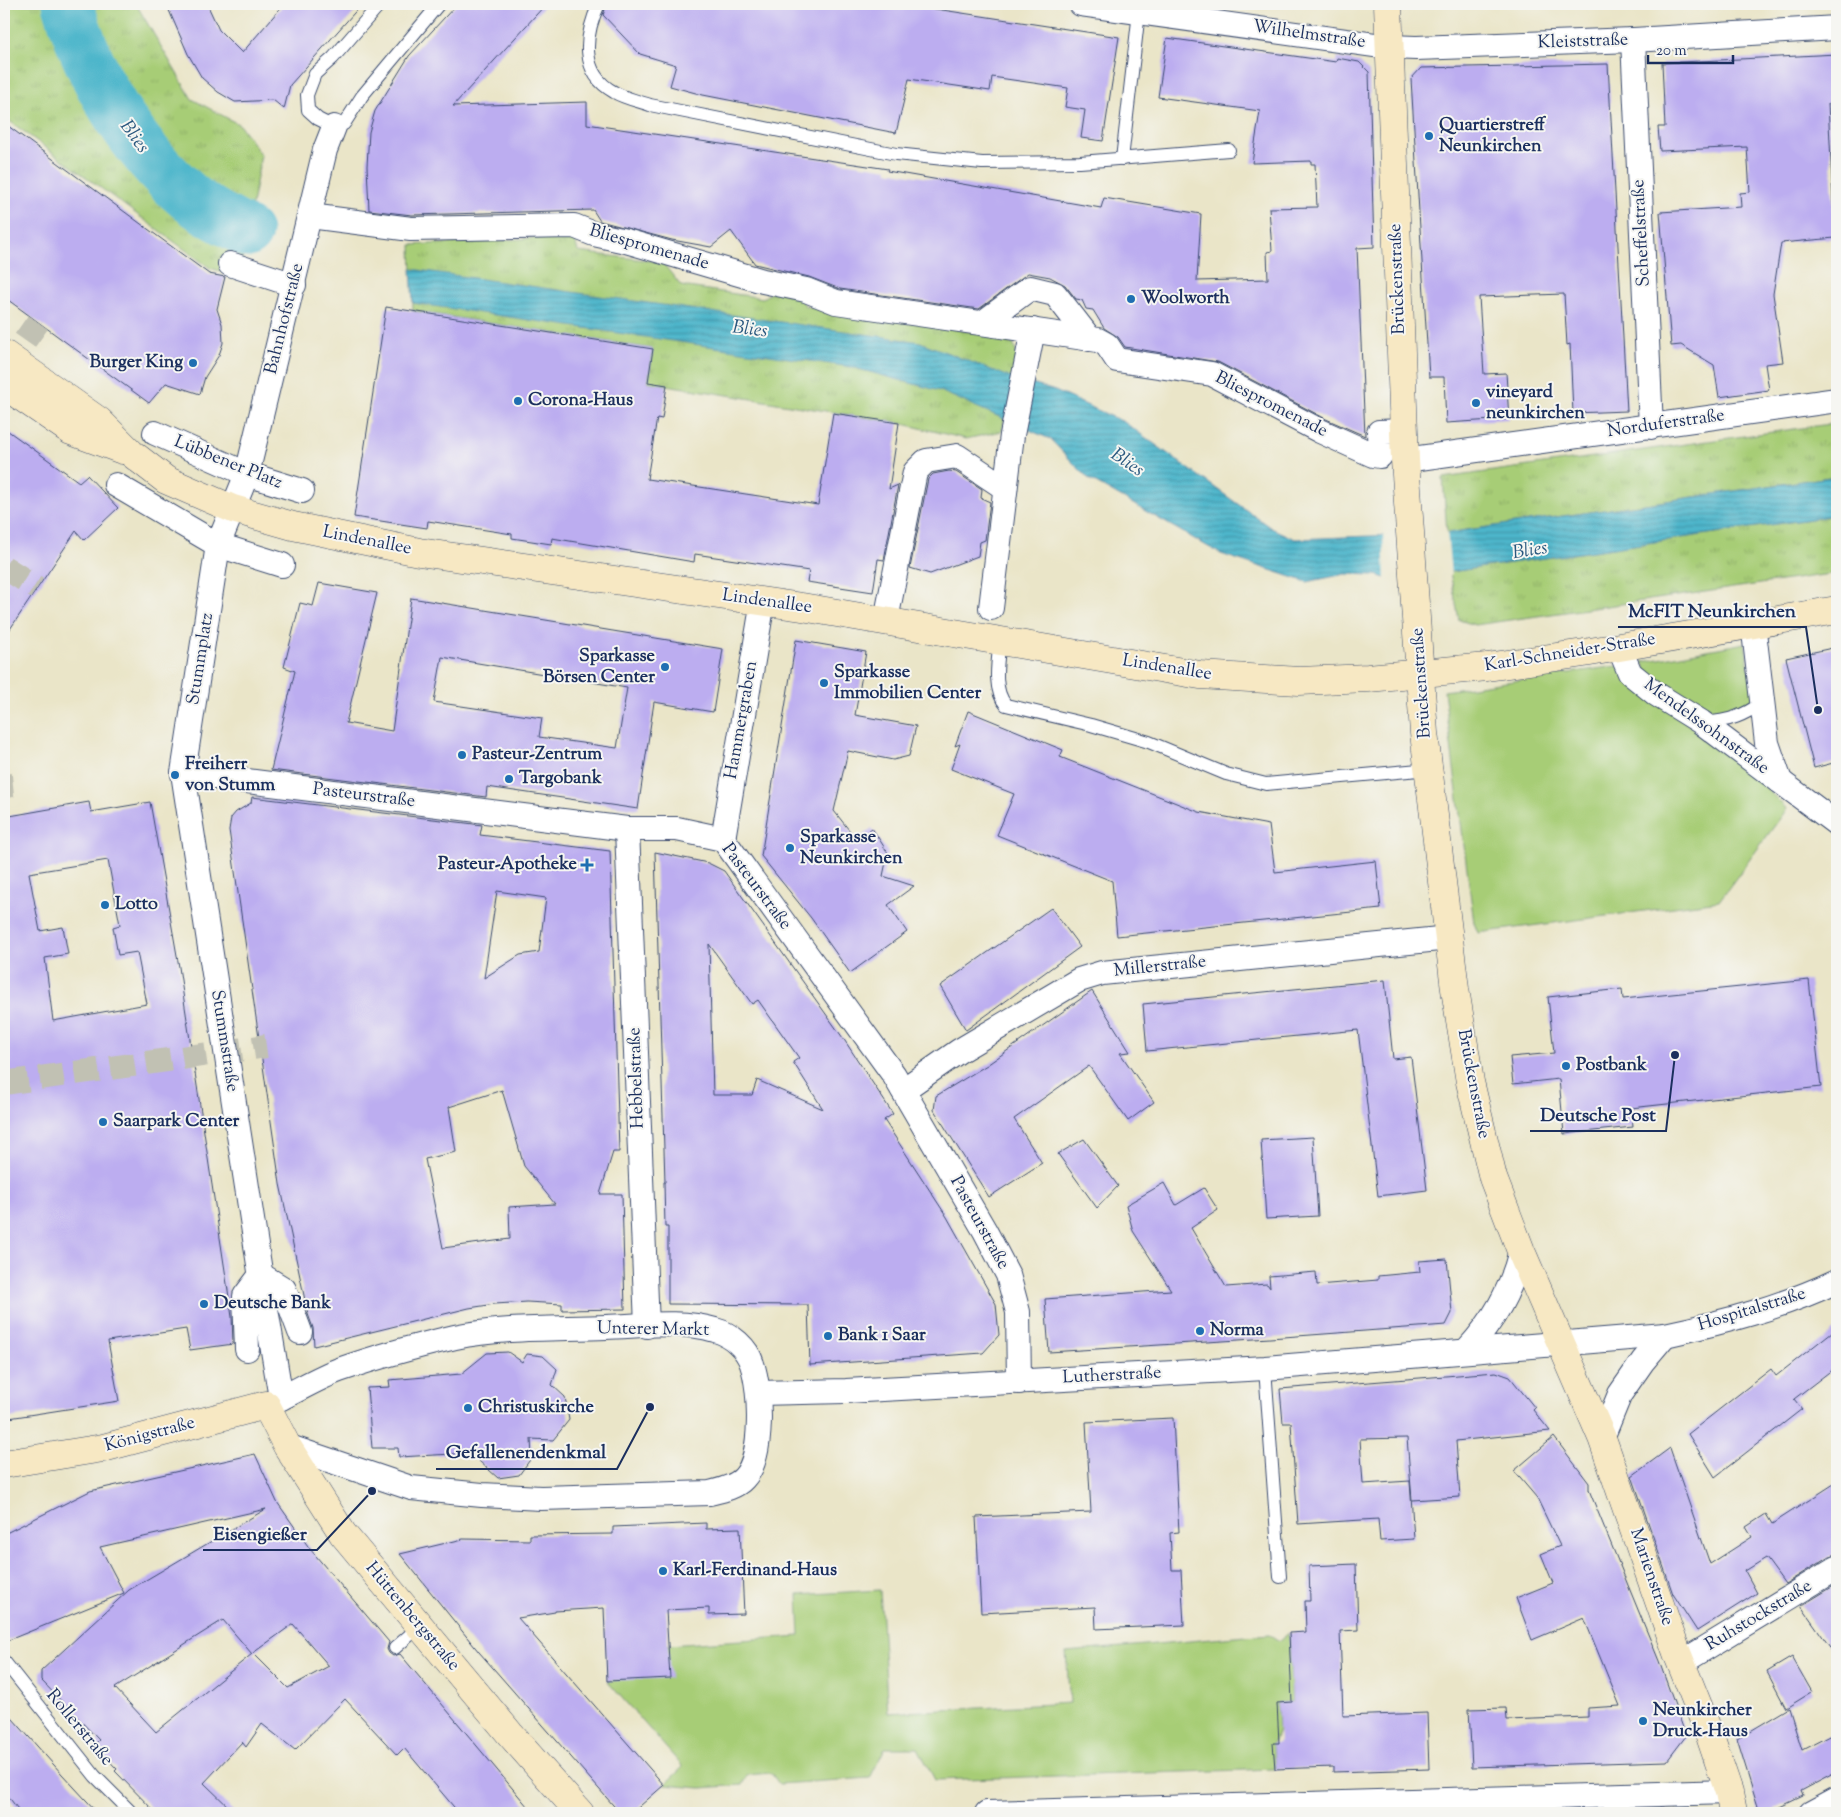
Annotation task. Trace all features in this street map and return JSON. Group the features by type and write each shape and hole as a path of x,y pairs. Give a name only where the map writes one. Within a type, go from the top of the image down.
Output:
{"street":[{"name":"Wilhelmstraße","path":"1080,4 1389,47"},
{"name":"Brückenstraße","path":"1388,4 1405,472 1418,622 1424,733 1430,769 1449,938 1470,1082 1493,1178 1521,1251 1561,1344"},
{"name":"Kleiststraße","path":"1389,47 1416,48 1634,40 1837,28"},
{"name":"Scheffelstraße","path":"1634,40 1650,427"},
{"name":"Bahnhofstraße","path":"233,509 247,474 294,286 324,150 334,127"},
{"name":"Bliespromenade","path":"310,216 411,229 574,226 594,234 626,241 763,281 806,290 836,302 984,322 1084,341 1098,340 1108,346 1117,360 1212,374 1320,432 1373,456 1380,456 1379,432 1403,430"},
{"path":"230,264 294,286"},
{"name":"Bliespromenade","path":"984,322 1018,303 1030,288 1055,294 1062,310 1084,341"},
{"path":"991,608 1001,579 1006,539 1005,488 1012,434 1033,330"},
{"name":"Lindenallee","path":"4,354 99,421 130,453 166,480 233,509 350,539 419,552 886,620 1200,675 1299,681 1421,673"},
{"name":"Lindenallee","path":"4,385 71,430 130,453"},
{"name":"Norduferstraße","path":"1405,472 1650,427 1837,400"},
{"name":"Lübbener Platz","path":"155,433 247,474 302,491"},
{"path":"886,620 915,472 926,462 958,456 1005,488"},
{"path":"116,485 218,546 282,565"},
{"name":"Stummplatz","path":"183,773 218,546 233,509"},
{"name":"Hammergraben","path":"723,839 763,601"},
{"name":"Karl-Schneider-Straße","path":"1421,673 1487,667 1837,610"},
{"name":"Mendelssohnstraße","path":"1753,623 1767,743 1780,781"},
{"name":"Mendelssohnstraße","path":"1619,647 1630,673 1656,694 1701,722 1837,824"},
{"name":"Pasteurstraße","path":"183,773 627,830 677,829 723,839 903,1090 985,1230 1008,1275 1018,1312 1019,1382"},
{"name":"Stummstraße","path":"183,773 260,1275 274,1401"},
{"name":"Hebbelstraße","path":"627,830 647,1326"},
{"name":"Millerstraße","path":"903,1090 968,1046 1079,980 1102,973 1449,938"},
{"path":"1466,1351 1501,1307 1514,1279 1521,1251"},
{"path":"247,1349 245,1296 260,1275 284,1289 300,1332"},
{"name":"Hospitalstraße","path":"1561,1344 1665,1334 1729,1321 1800,1298 1837,1281"},
{"name":"Unterer Markt","path":"274,1401 338,1370 456,1337 492,1332 647,1326 701,1326 718,1330 742,1346 752,1363 758,1393 755,1457 745,1478 729,1488 710,1493 541,1498 420,1489 411,1488 287,1446"},
{"path":"1602,1438 1620,1394 1643,1360 1665,1334"},
{"name":"Lutherstraße","path":"758,1393 846,1391 1265,1368 1561,1344"},
{"name":"Marienstraße","path":"1561,1344 1602,1438 1681,1663 1709,1734 1731,1802"},
{"name":"Hüttenbergstraße","path":"274,1401 287,1446 343,1534 580,1813"},
{"name":"Königstraße","path":"4,1464 33,1461 102,1448 274,1401"},
{"name":"Königstraße","path":"4,1474 33,1461"},
{"name":"Ruhstockstraße","path":"1681,1663 1837,1568"},
{"path":"1812,1813 1837,1799"},
{"path":"987,1813 1731,1802"}],"lane":[{"path":"334,127 318,120 308,110 307,95 315,74 333,58 380,4"},
{"name":"Bahnhofstraße","path":"334,127 344,124 362,96 438,4"},
{"path":"599,4 588,32 588,57 596,79 614,92 650,105 896,154 963,161 1011,163 1122,159 1229,150"},
{"path":"1122,159 1139,12"},
{"path":"1000,640 997,669 1000,698 1006,705 1091,725 1149,742 1226,774 1266,784 1430,769"},
{"path":"1701,722 1720,722 1738,717 1746,714 1763,702"},
{"path":"1265,1368 1280,1577"},
{"path":"395,1648 420,1626"},
{"name":"Rollerstraße","path":"4,1661 95,1776 132,1813"}],"green space":[{"path":"4,4 136,4 192,99 240,125 261,155 239,277 210,268 4,117"},
{"path":"574,236 578,252 662,262 681,286 763,298 773,291 801,297 805,306 1004,336 1013,343 1017,355 1002,431 966,439 899,423 648,382 653,349 413,311 411,245"},
{"path":"1837,423 1837,476 1447,533 1443,478"},
{"path":"1837,515 1837,573 1475,625 1459,620 1450,572"},
{"path":"1745,643 1754,698 1742,705 1713,714 1649,676 1643,662"},
{"path":"1617,666 1757,779 1787,809 1719,901 1478,933 1474,923 1444,691"},
{"path":"880,1590 888,1713 1070,1703 1066,1652 1269,1634 1279,1641 1289,1633 1292,1702 1277,1703 1278,1731 1273,1743 1275,1769 935,1780 918,1748 885,1748 870,1778 779,1784 771,1773 747,1775 742,1785 701,1788 664,1785 683,1767 607,1681 668,1645 800,1636 798,1595"}],"water":[{"path":"411,269 920,342 1012,378 1055,391 1124,422 1271,528 1295,539 1447,533 1837,476 1837,515 1450,572 1385,578 1376,575 1345,574 1307,582 1221,554 1089,479 1050,439 940,391 851,367 413,303"}],"pier":[{"path":"1447,531 1451,575 1385,581 1383,533"}],"building":[{"path":"182,4 207,4 219,30 242,53 284,4 362,4 290,85 284,109 273,100 235,102 218,92 202,78 188,54 168,8"},
{"path":"457,4 546,4 453,106 587,102 587,124 888,169 887,171 1101,208 1104,198 1201,214 1197,281 1268,279 1267,252 1272,251 1269,208 1317,207 1315,164 1311,164 1311,161 1252,163 1260,111 1158,97 1167,38 1336,62 1337,58 1359,62 1369,72 1374,247 1357,248 1365,436 1326,419 1218,362 1125,347 1118,337 1104,328 1093,310 1086,309 1082,300 1076,299 1065,285 1050,277 1028,273 979,309 840,289 809,277 755,264 731,231 711,247 672,240 600,221 593,210 412,215 369,210 367,166 369,132 375,111 409,56"},
{"path":"607,4 903,4 1119,37 1103,141 1081,138 1085,110 1065,107 1068,88 992,77 990,91 909,79 896,133 703,95 670,86 676,65 640,54 603,15"},
{"path":"1837,54 1837,103 1828,104 1835,238 1781,243 1773,294 1783,362 1765,364 1769,390 1719,397 1714,365 1681,345 1671,346 1660,212 1741,207 1740,193 1750,192 1747,147 1660,151 1658,127 1665,127 1662,63"},
{"path":"1608,64 1627,411 1573,413 1570,344 1567,345 1564,294 1479,297 1484,374 1506,373 1509,419 1446,423 1444,377 1429,377 1411,79 1421,68"},
{"path":"4,123 209,274 225,277 217,309 222,324 223,343 219,355 205,377 200,394 166,383 149,403 4,297"},
{"path":"386,307 653,349 648,382 667,385 662,419 657,418 647,479 818,505 833,413 899,423 889,489 898,485 884,560 878,559 873,592 807,582 809,571 695,554 694,562 552,538 551,544 512,538 512,534 428,521 427,528 354,517"},
{"path":"4,428 79,482 87,475 118,508 84,540 76,531 4,638"},
{"path":"949,471 956,472 982,489 981,498 990,502 985,540 980,542 978,556 930,574 910,568 928,479 933,474"},
{"path":"319,583 377,593 346,723 392,731 411,598 723,649 713,712 654,702 638,809 487,787 486,797 271,770 295,671 284,667 300,603 313,606","holes":["442,657 627,688 617,748 539,737 542,718 434,702"]},
{"path":"796,640 866,652 855,715 916,726 909,756 893,760 848,751 834,811 857,840 872,828 888,853 883,876 914,886 888,905 907,932 850,973 811,918 761,856"},
{"path":"1837,647 1837,762 1814,768 1786,658"},
{"path":"968,711 1063,750 1060,757 1199,812 1269,825 1275,872 1376,861 1381,909 1117,936 1112,881 997,835 1014,794 951,769 960,744 955,746"},
{"path":"252,797 482,825 480,835 610,851 619,1152 613,1152 600,1194 622,1194 625,1309 562,1310 562,1304 527,1302 495,1304 469,1308 314,1346 313,1328 308,1314 280,1184 229,830 231,818 236,812 251,803","holes":["497,891 546,898 539,952 520,955 484,978","502,1090 524,1166 555,1204 509,1207 510,1239 443,1248 425,1159 456,1152 449,1107"]},
{"name":"Saarpark Center","path":"89,802 91,812 150,802 179,967 232,1317 233,1344 190,1350 186,1329 108,1341 119,1401 9,1418 4,1393 4,817","holes":["108,860 120,925 113,927 118,955 137,952 147,1004 53,1021 45,958 68,954 63,927 40,931 29,873"]},
{"path":"655,852 708,863 724,871 843,1038 893,1114 884,1120 947,1217 996,1304 999,1335 983,1353 810,1365 808,1305 668,1304 668,1227 665,1227","holes":["709,944 752,1004 758,1000 799,1058 793,1062 823,1109 757,1080 752,1095 713,1095"]},
{"path":"1051,908 1080,947 966,1030 940,986"},
{"path":"1385,980 1393,1059 1411,1057 1427,1190 1378,1196 1358,1030 1147,1051 1143,1004"},
{"path":"1809,980 1821,1087 1631,1108 1633,1127 1564,1134 1559,1079 1513,1084 1510,1057 1554,1053 1548,997 1622,989 1623,999"},
{"path":"1092,991 1130,1052 1120,1053 1154,1102 1128,1121 1089,1066 1014,1119 1042,1163 989,1197 934,1110 936,1096 987,1065"},
{"path":"1313,1137 1318,1216 1266,1219 1261,1140"},
{"path":"1084,1139 1118,1186 1097,1208 1058,1154"},
{"path":"1164,1183 1176,1205 1204,1188 1218,1210 1191,1228 1226,1287 1267,1284 1270,1288 1269,1276 1316,1272 1317,1285 1378,1280 1378,1276 1420,1272 1419,1261 1447,1259 1452,1313 1446,1325 1049,1352 1045,1299 1171,1290 1133,1231 1126,1205"},
{"path":"1837,1328 1837,1366 1794,1399 1802,1409 1715,1477 1688,1434 1771,1369 1776,1376"},
{"name":"Christuskirche","path":"508,1352 522,1362 527,1354 543,1356 557,1369 552,1385 565,1397 569,1420 553,1440 531,1439 532,1457 519,1475 498,1478 470,1453 399,1457 398,1448 372,1448 367,1388 390,1387 389,1380 461,1374 487,1353"},
{"path":"1496,1372 1510,1377 1535,1408 1533,1410 1550,1431 1456,1441 1460,1497 1412,1500 1407,1438 1360,1439 1363,1484 1410,1481 1414,1539 1380,1541 1378,1519 1298,1524 1291,1423 1283,1423 1280,1389"},
{"path":"1173,1418 1179,1532 1170,1533 1172,1570 1181,1570 1184,1625 1096,1629 1095,1607 981,1613 976,1517 1091,1512 1086,1422"},
{"path":"1554,1437 1589,1483 1589,1490 1659,1661 1686,1736 1667,1761 1472,1767 1469,1709 1506,1708 1507,1720 1588,1717 1588,1708 1620,1706 1584,1618 1532,1640 1516,1598 1553,1583 1541,1554 1560,1546 1537,1498 1514,1471"},
{"path":"1670,1448 1710,1564 1752,1537 1746,1527 1766,1514 1772,1524 1837,1482 1837,1554 1830,1556 1785,1584 1766,1558 1745,1571 1757,1593 1697,1631 1673,1594 1632,1476"},
{"path":"255,1454 277,1502 310,1549 389,1642 387,1649 389,1653 393,1656 400,1654 533,1813 459,1813 404,1748 397,1755 345,1699 295,1750 262,1724 246,1747 242,1742 204,1783 235,1813 156,1813 115,1771 117,1769 94,1745 99,1740 41,1680 41,1671 129,1590 266,1509 100,1547 124,1593 4,1642 4,1534 90,1491","holes":["223,1620 252,1654 156,1732 115,1688","293,1624 329,1666 288,1688 253,1653"]},
{"path":"706,1523 706,1529 740,1528 744,1614 709,1615 709,1608 666,1610 670,1678 607,1681 604,1608 555,1611 518,1618 664,1785 632,1813 620,1813 479,1652 400,1554 463,1539 530,1540 530,1535 613,1534 613,1527"},
{"path":"1356,1564 1358,1630 1340,1631 1343,1716 1427,1713 1429,1769 1333,1772 1333,1767 1275,1769 1273,1743 1279,1743 1277,1703 1292,1702 1289,1633 1306,1632 1305,1601 1310,1601 1309,1566"},
{"path":"1837,1584 1837,1657 1801,1606"},
{"path":"1792,1657 1812,1692 1786,1708 1767,1672"},
{"path":"1789,1708 1802,1750 1837,1732 1837,1772 1801,1791 1803,1796 1767,1813 1760,1813 1737,1739"},
{"path":"4,1709 98,1813 21,1813 4,1791"}],"waterway":[{"name":"Blies","path":"68,4 87,57 114,109 130,133 167,177 188,196 209,211 247,232"}],"tunnel":[{"path":"4,370 38,322"},
{"path":"4,567 37,588"},
{"path":"4,786 13,785"},
{"path":"4,1083 266,1046"}],"place":[{"name":"Quartierstreff Neunkirchen","path":"1429,136"},
{"name":"Woolworth","path":"1131,299"},
{"name":"Burger King","path":"193,363"},
{"name":"Corona-Haus","path":"518,401"},
{"name":"vineyard neunkirchen","path":"1476,403"},
{"name":"Sparkasse Börsen Center","path":"665,667"},
{"name":"Sparkasse Immobilien Center","path":"824,683"},
{"name":"McFIT Neunkirchen","path":"1818,710"},
{"name":"Pasteur-Zentrum","path":"462,755"},
{"name":"Freiherr von Stumm","path":"175,775"},
{"name":"Targobank","path":"509,779"},
{"name":"Sparkasse Neunkirchen","path":"790,848"},
{"name":"Pasteur-Apotheke","path":"587,865"},
{"name":"Lotto","path":"105,905"},
{"name":"Deutsche Post","path":"1675,1055"},
{"name":"Postbank","path":"1566,1066"},
{"name":"Saarpark Center","path":"103,1122"},
{"name":"Deutsche Bank","path":"204,1304"},
{"name":"Norma","path":"1200,1331"},
{"name":"Bank 1 Saar","path":"828,1336"},
{"name":"Gefallenendenkmal","path":"650,1407"},
{"name":"Christuskirche","path":"468,1408"},
{"name":"Eisengießer","path":"372,1491"},
{"name":"Karl-Ferdinand-Haus","path":"663,1571"},
{"name":"Neunkircher Druck-Haus","path":"1643,1721"}]}
